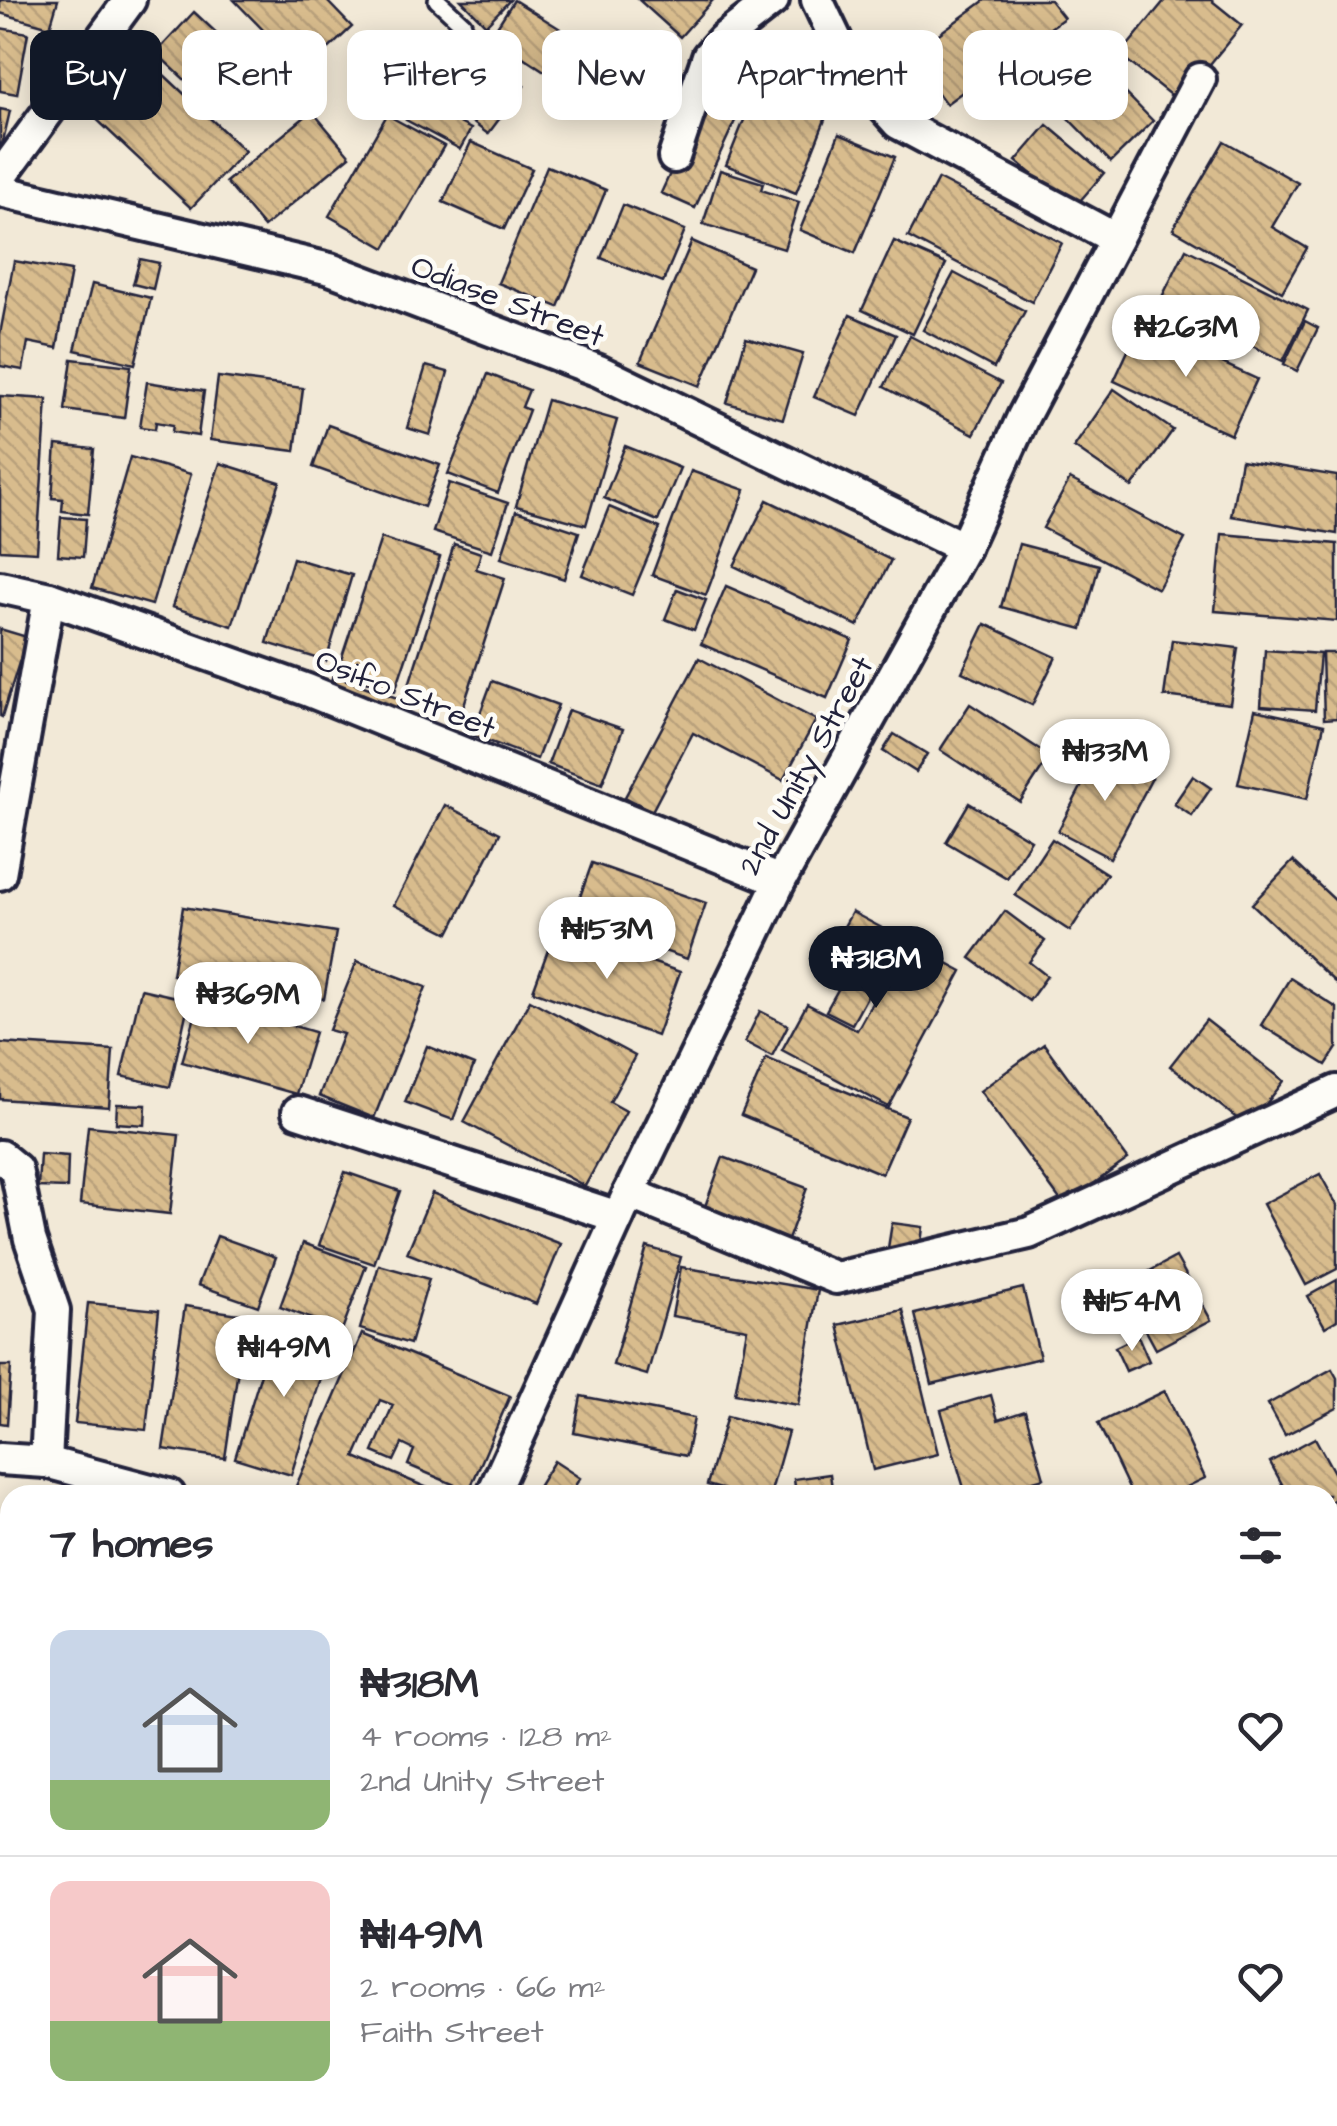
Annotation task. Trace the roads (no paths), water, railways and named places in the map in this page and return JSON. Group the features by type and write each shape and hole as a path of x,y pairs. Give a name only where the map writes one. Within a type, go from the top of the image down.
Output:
{"street":[{"path":"0,177 130,0"},
{"path":"674,158 708,56 723,39 773,0"},
{"path":"817,0 851,71 898,123 1116,240"},
{"name":"2nd Unity Street","path":"497,1485 623,1205 780,881 964,548 1023,417 1200,79"},
{"name":"Odiase Street","path":"0,191 330,269 599,371 964,548"},
{"name":"Osifo Street","path":"0,587 49,598 307,690 780,881"},
{"path":"0,874 49,598"},
{"path":"298,1112 623,1205 836,1278 1029,1233 1337,1090"},
{"path":"0,1156 16,1169 30,1239 54,1310 46,1462"},
{"path":"0,1459 46,1462 132,1485"}],"lane":[{"path":"437,0 463,24"}]}
